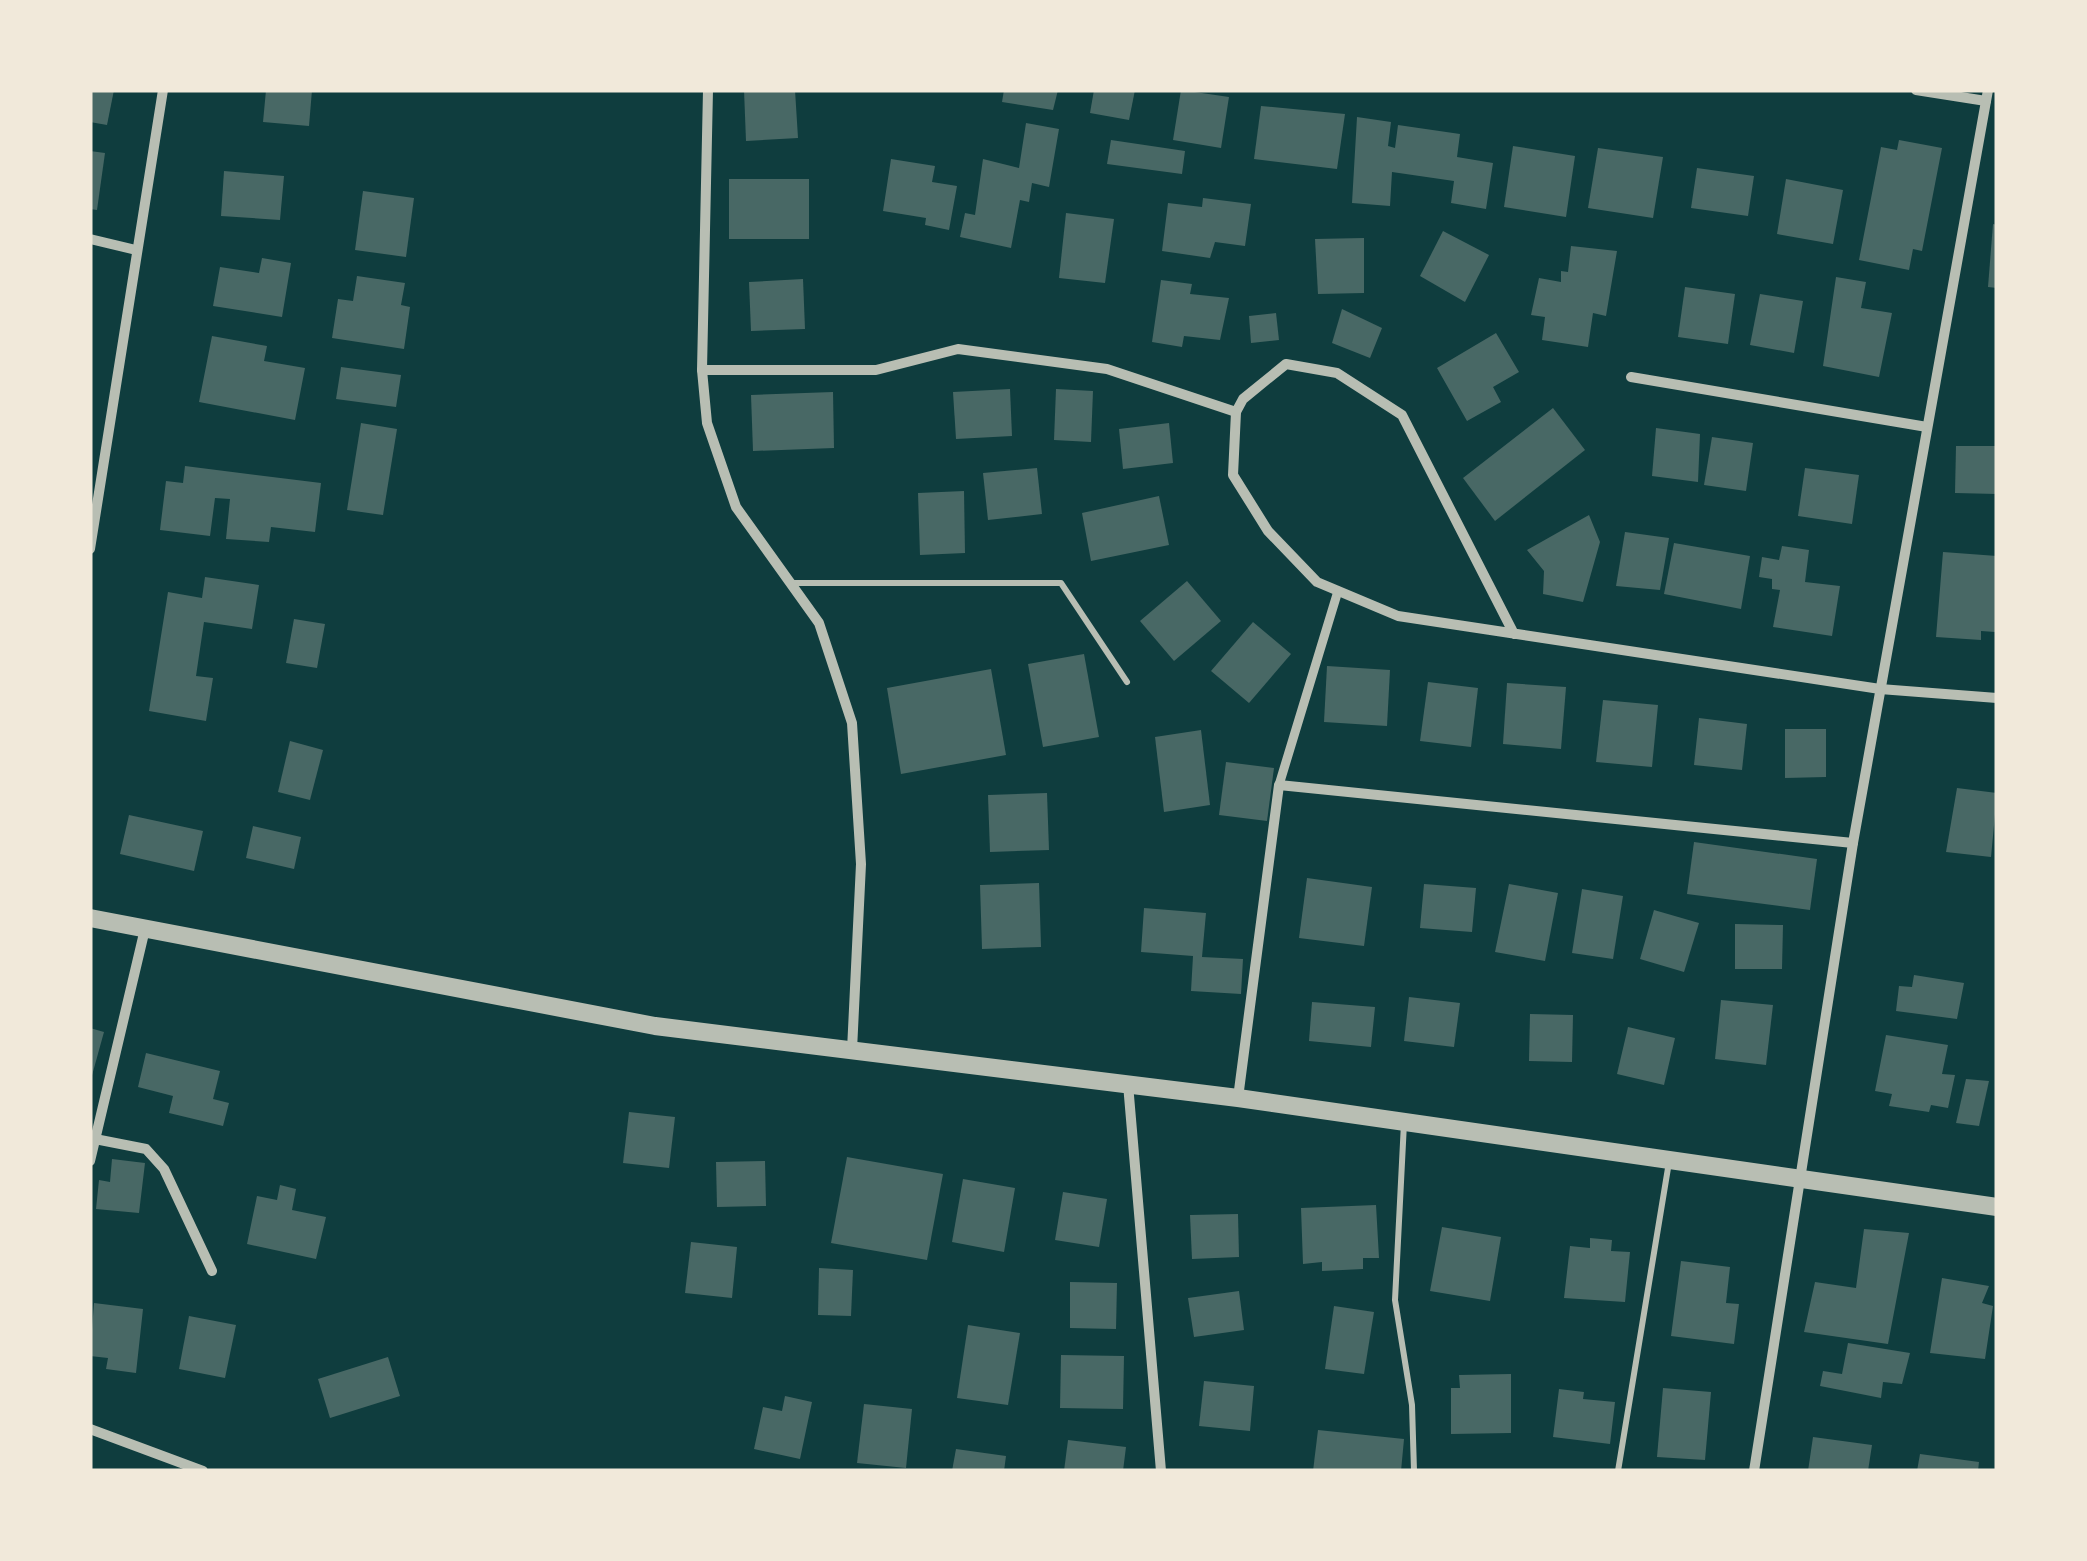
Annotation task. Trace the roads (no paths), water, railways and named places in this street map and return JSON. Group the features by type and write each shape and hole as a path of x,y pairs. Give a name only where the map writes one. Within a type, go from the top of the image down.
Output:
{"street":[{"path":"90,549 163,90"},
{"path":"708,90 702,370 708,423 736,507 819,622 852,723 861,864 852,1050"},
{"path":"1754,1471 1853,843 1990,98 1916,90"},
{"path":"90,240 136,250"},
{"path":"702,370 876,370 958,348 1107,368 1236,412"},
{"path":"1514,634 1402,415 1337,373 1286,364 1243,400 1236,412 1233,475 1268,530 1318,582 1398,616 1514,634 1880,689 1997,698"},
{"path":"1632,377 1928,426"},
{"path":"1238,1098 1279,785 1338,591"},
{"path":"1279,785 1853,843"},
{"path":"90,918 655,1026 1238,1098 1997,1206"},
{"path":"90,1161 146,929"},
{"path":"1128,1084 1161,1471"},
{"path":"95,1139 146,1149 164,1169 212,1271"},
{"path":"90,1429 204,1471"}],"lane":[{"path":"791,583 1061,584 1127,682"},
{"path":"1404,1122 1394,1300 1412,1404 1414,1471"},
{"path":"1618,1471 1669,1160"}]}
